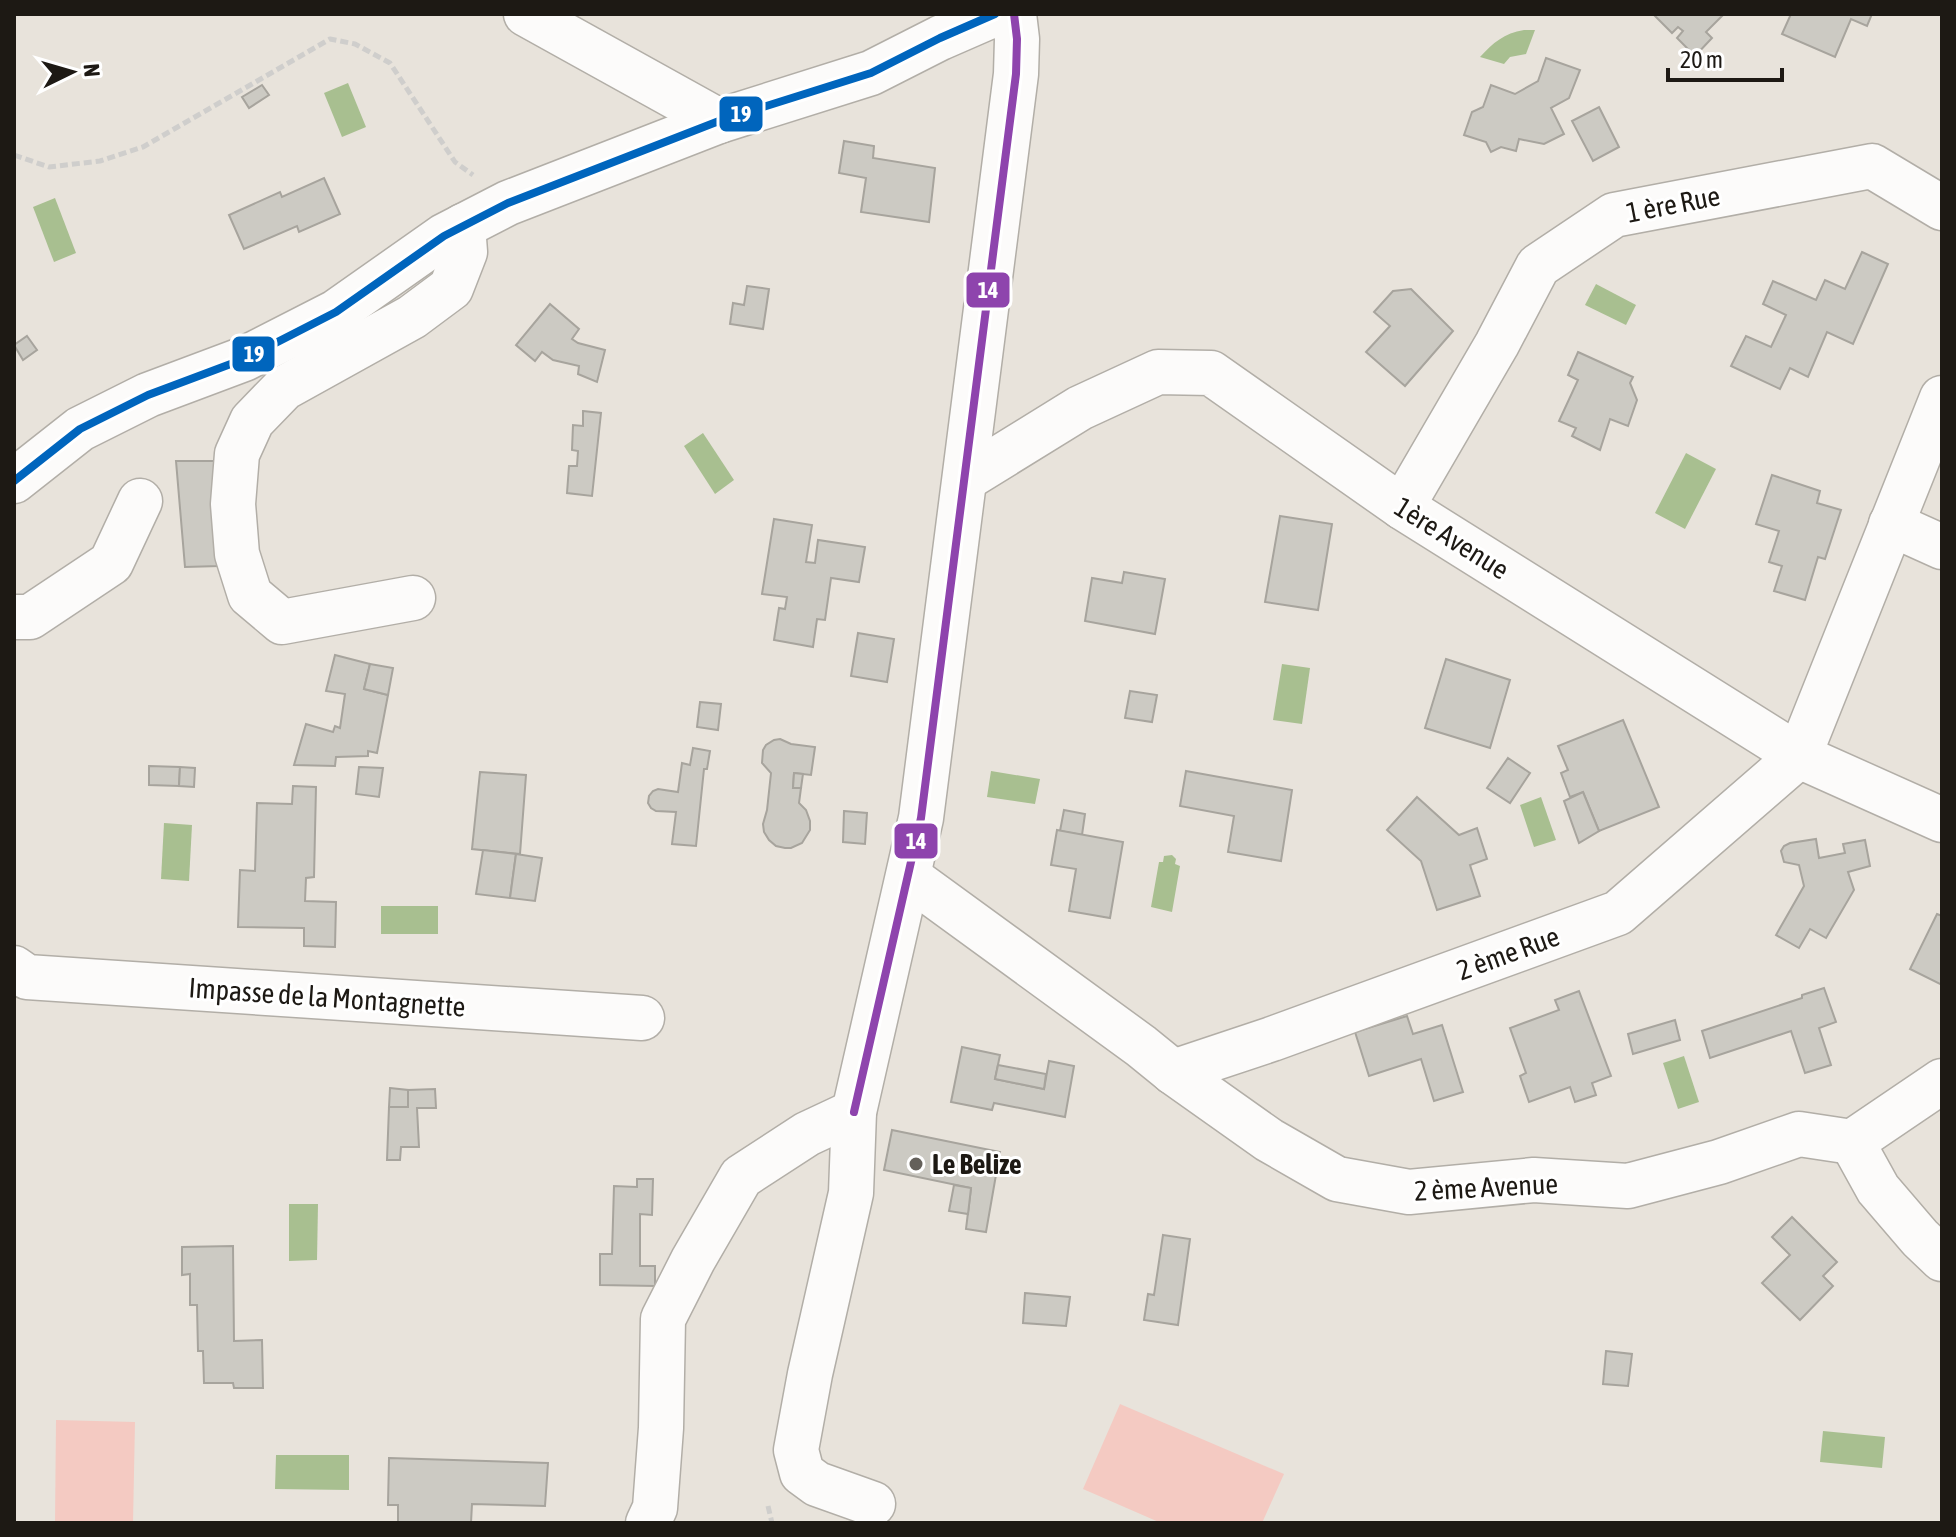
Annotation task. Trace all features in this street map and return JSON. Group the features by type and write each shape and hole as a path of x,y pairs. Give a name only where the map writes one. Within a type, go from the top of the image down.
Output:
{"street":[{"path":"526,14 719,121"},
{"path":"14,481 80,429 148,395 244,359 336,312 444,236 508,203 719,121 871,73 995,14"},
{"path":"873,1504 817,1484 802,1473 796,1450 851,1193 854,1112 921,818 1016,74 1014,14"},
{"name":"1 ère Rue","path":"1402,507 1497,344 1538,266 1614,215 1872,166 1942,208"},
{"path":"413,598 282,622 250,595 237,554 233,504 237,454 252,421 284,388 412,317 451,288 465,252 463,226"},
{"name":"1ère Avenue","path":"965,479 1080,408 1158,372 1211,373 1402,507 1799,756 1942,820"},
{"path":"1799,756 1942,398"},
{"path":"14,617 30,617 111,563 140,501"},
{"path":"1891,524 1942,547"},
{"name":"2 ème Rue","path":"1173,1072 1618,913 1799,756"},
{"name":"2 ème Avenue","path":"909,877 1269,1140 1337,1179 1409,1192 1534,1180 1628,1186 1719,1162 1799,1134 1852,1142"},
{"name":"Impasse de la Montagnette","path":"14,968 27,977 642,1018"},
{"path":"1942,1081 1852,1142 1878,1189 1942,1259"},
{"path":"648,1523 655,1508 657,1492 663,1319 741,1177 807,1134 854,1112"}],"path":[{"path":"14,155 49,167 100,161 143,147 330,39 355,44 390,63 455,162 508,203"},
{"path":"768,1506 772,1523"}],"shaded area":[{"path":"1524,30 1535,30 1526,54 1510,57 1504,64 1480,57 1499,39"},
{"path":"348,83 366,127 342,137 324,93"},
{"path":"55,198 76,253 54,262 33,207"},
{"path":"1596,284 1636,305 1626,325 1585,305"},
{"path":"703,433 734,480 715,494 684,446"},
{"path":"1686,453 1716,469 1685,529 1655,513"},
{"path":"1282,664 1310,668 1302,724 1273,720"},
{"path":"991,771 1040,779 1035,804 987,797"},
{"path":"1541,797 1556,840 1534,847 1520,805"},
{"path":"164,823 192,825 189,881 161,879"},
{"path":"1172,855 1176,859 1175,864 1180,866 1172,912 1151,907 1159,862 1163,862 1164,856"},
{"path":"381,906 438,906 438,934 381,934"},
{"path":"1684,1056 1699,1102 1678,1109 1663,1063"},
{"path":"289,1204 318,1204 317,1260 289,1261"},
{"path":"1120,1404 1284,1474 1262,1523 1161,1523 1083,1489"},
{"path":"56,1420 135,1422 133,1523 55,1523"},
{"path":"1823,1431 1885,1437 1882,1468 1820,1462"},
{"path":"276,1455 349,1455 349,1490 275,1489"}],"building":[{"path":"1653,14 1724,14 1706,32 1712,38 1695,56 1677,38 1683,31 1678,27 1672,33"},
{"path":"1791,14 1872,14 1867,26 1851,19 1835,57 1782,34"},
{"path":"1546,58 1580,70 1569,98 1551,108 1564,134 1544,144 1519,139 1516,151 1501,147 1491,152 1486,142 1464,135 1472,112 1483,107 1491,85 1515,94 1538,81"},
{"path":"262,85 269,95 249,108 242,97"},
{"path":"1599,107 1619,147 1593,161 1572,121"},
{"path":"844,141 874,146 873,158 935,168 929,222 861,212 866,178 839,173"},
{"path":"324,178 340,214 299,232 297,226 244,249 229,215 280,192 282,197"},
{"path":"1862,252 1888,264 1853,344 1827,332 1808,377 1790,368 1780,389 1731,366 1746,336 1771,347 1786,315 1763,304 1773,281 1816,300 1825,280 1845,289"},
{"path":"747,286 769,289 763,329 730,324 733,303 744,305"},
{"path":"1411,289 1453,331 1405,386 1366,352 1390,326 1374,312 1393,291"},
{"path":"550,304 579,329 572,339 605,350 597,382 578,374 579,366 553,360 542,352 535,361 516,345"},
{"path":"27,336 37,350 23,360 14,345"},
{"path":"1578,352 1633,377 1630,383 1637,400 1628,426 1610,419 1600,450 1572,436 1576,428 1559,421 1578,380 1568,375"},
{"path":"583,411 601,413 592,496 567,493 569,466 577,466 578,451 572,450 573,425 583,426"},
{"path":"176,461 217,461 219,566 185,567"},
{"path":"1772,475 1820,491 1817,503 1841,510 1825,559 1818,557 1805,600 1774,591 1782,566 1769,562 1779,531 1756,524"},
{"path":"1280,516 1332,524 1318,610 1265,602"},
{"path":"774,519 812,525 806,562 815,563 818,540 865,547 859,582 831,578 825,620 817,619 813,647 774,640 779,608 785,609 787,597 762,594"},
{"path":"1124,572 1165,579 1155,634 1085,621 1092,578 1122,583"},
{"path":"858,633 894,639 887,682 851,676"},
{"path":"335,655 370,664 364,689 388,695 377,753 368,751 368,756 336,757 335,766 294,765 306,724 333,732 335,726 340,728 345,694 326,691"},
{"path":"1446,659 1510,680 1490,748 1425,728"},
{"path":"370,664 393,668 388,695 364,689"},
{"path":"1130,691 1157,695 1152,722 1125,718"},
{"path":"700,702 721,704 718,730 697,727"},
{"path":"1623,720 1659,807 1599,831 1583,792 1570,797 1561,773 1568,770 1558,746"},
{"path":"780,739 791,744 815,747 811,775 794,773 793,788 801,788 799,803 806,810 810,830 802,843 791,848 776,846 769,840 763,824 771,773 762,763 763,750 766,745"},
{"path":"693,748 710,751 707,769 704,769 696,846 672,844 676,812 656,811 648,803 649,796 658,789 678,792 682,763 690,765"},
{"path":"1508,758 1530,773 1510,803 1487,788"},
{"path":"149,766 180,767 179,786 149,785"},
{"path":"180,767 195,768 194,787 179,786"},
{"path":"359,767 383,768 379,797 356,794"},
{"path":"1186,771 1292,790 1281,861 1228,852 1234,816 1180,806"},
{"path":"480,772 526,775 520,854 472,849"},
{"path":"794,773 803,774 801,788 793,788"},
{"path":"293,786 316,787 314,877 306,878 305,901 336,902 335,947 304,946 304,928 238,927 240,870 255,871 257,803 292,804"},
{"path":"1583,792 1599,831 1579,843 1564,801"},
{"path":"1417,797 1459,835 1477,828 1487,859 1470,865 1480,896 1437,910 1421,861 1387,830"},
{"path":"1064,810 1085,814 1082,835 1060,831"},
{"path":"844,811 867,813 865,844 843,842"},
{"path":"1057,830 1123,842 1110,918 1069,911 1076,869 1051,865"},
{"path":"1816,839 1819,858 1845,853 1843,844 1865,840 1870,866 1848,872 1854,890 1826,938 1810,929 1799,948 1776,935 1804,886 1799,865 1784,862 1781,851 1790,843"},
{"path":"483,850 516,854 510,898 476,894"},
{"path":"516,854 542,858 535,901 510,898"},
{"path":"1937,914 1942,916 1942,985 1910,969"},
{"path":"1824,988 1836,1022 1819,1028 1831,1065 1805,1073 1791,1031 1710,1058 1702,1031"},
{"path":"1579,991 1611,1076 1592,1083 1596,1095 1575,1102 1570,1087 1529,1102 1520,1076 1526,1073 1510,1028 1559,1010 1555,1000"},
{"path":"1407,1016 1413,1034 1442,1025 1463,1092 1434,1101 1421,1059 1369,1076 1355,1032"},
{"path":"1675,1020 1680,1040 1633,1054 1628,1034"},
{"path":"962,1047 1000,1055 995,1079 1044,1089 1049,1061 1074,1066 1065,1117 994,1103 992,1110 951,1102"},
{"path":"998,1065 1046,1074 1044,1089 995,1079"},
{"path":"390,1088 408,1090 408,1107 389,1107"},
{"path":"435,1089 436,1108 417,1108 419,1147 401,1147 400,1160 387,1160 389,1107 408,1107 408,1090"},
{"path":"892,1130 1000,1152 986,1232 966,1229 971,1188 884,1170"},
{"path":"637,1179 653,1179 652,1215 640,1214 640,1266 655,1266 655,1286 600,1285 600,1254 612,1254 614,1186 637,1187"},
{"path":"954,1185 971,1188 968,1214 949,1211"},
{"path":"1792,1217 1837,1262 1823,1276 1833,1286 1800,1320 1762,1283 1790,1255 1772,1237"},
{"path":"1163,1235 1190,1239 1178,1325 1144,1320 1148,1294 1154,1295"},
{"path":"233,1246 234,1341 262,1340 263,1388 234,1388 233,1383 204,1383 203,1351 198,1351 197,1305 190,1305 190,1274 182,1275 182,1247"},
{"path":"1025,1293 1070,1297 1066,1326 1023,1323"},
{"path":"1606,1351 1632,1354 1628,1386 1603,1384"},
{"path":"389,1458 548,1463 545,1506 472,1504 471,1523 398,1523 398,1505 388,1505"}],"transit line":[{"name":"19","path":"14,481 80,429 148,395 244,359 336,312 444,236 508,203 719,121 871,73 995,14"},
{"name":"14","path":"854,1112 921,818 1016,74 1014,14"}],"place":[{"name":"Le Belize","path":"916,1164"}]}
